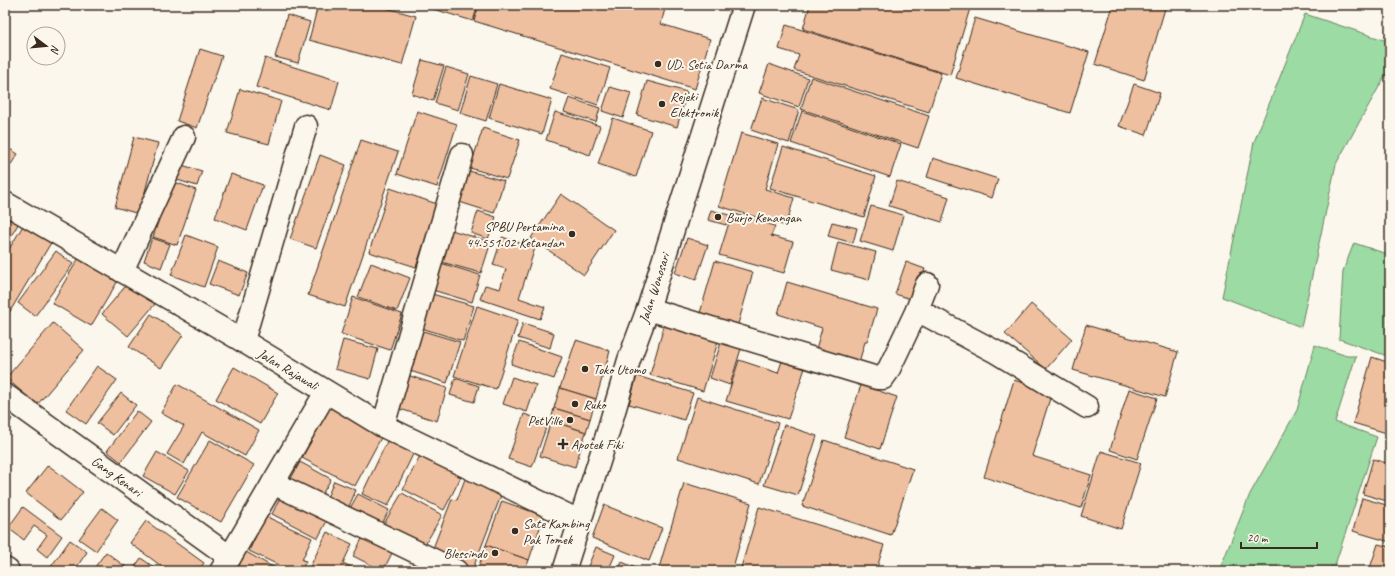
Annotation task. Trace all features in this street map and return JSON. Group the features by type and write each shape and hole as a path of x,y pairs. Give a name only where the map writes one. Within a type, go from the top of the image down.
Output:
{"street":[{"name":"Jalan Wonosari","path":"564,571 602,452 629,360 648,309 739,6"},
{"path":"243,341 306,126"},
{"path":"122,271 184,137"},
{"path":"383,426 462,155"},
{"name":"Jalan Rajawali","path":"5,203 243,341 383,426 579,521"},
{"path":"648,309 877,378 883,378 888,371 917,310 927,284"},
{"path":"917,310 996,352 1087,407"},
{"path":"225,564 326,392"},
{"name":"Gang Kenari","path":"5,395 225,564"},
{"path":"273,483 456,571"}],"green space":[{"path":"1305,14 1390,42 1390,67 1336,164 1301,327 1222,297 1254,142"},
{"path":"1354,243 1390,255 1390,357 1339,339 1343,271"},
{"path":"1315,345 1347,356 1356,356 1335,422 1377,437 1333,571 1219,571 1250,494 1297,410"}],"building":[{"path":"318,5 375,5 416,16 402,65 309,40"},
{"path":"420,5 478,5 473,21"},
{"name":"UD. Setia Darma","path":"479,5 666,5 661,24 710,39 695,89 474,21"},
{"path":"810,5 971,5 950,75 803,29"},
{"path":"1113,5 1166,5 1144,80 1095,64"},
{"path":"287,15 310,22 298,63 275,57"},
{"path":"975,18 1089,52 1070,113 956,78"},
{"path":"786,25 941,73 929,112 794,70 799,55 779,49"},
{"path":"200,49 222,56 197,128 177,121"},
{"path":"562,53 610,68 598,105 550,89"},
{"path":"265,58 339,81 331,110 256,87"},
{"path":"422,60 444,66 433,101 412,94"},
{"path":"769,64 808,78 799,107 759,93"},
{"path":"446,67 469,74 458,110 435,103"},
{"path":"471,76 497,84 486,121 460,113"},
{"path":"811,77 929,116 918,148 801,109"},
{"name":"Rejeki Elektronik","path":"647,81 687,92 677,127 637,115"},
{"path":"499,84 552,100 542,134 489,118"},
{"path":"1134,84 1160,93 1146,135 1119,126"},
{"path":"610,87 631,93 623,118 602,111"},
{"path":"240,89 281,101 269,144 227,133"},
{"path":"569,98 600,108 596,122 564,112"},
{"path":"762,98 799,110 789,143 751,130"},
{"path":"417,111 457,124 437,187 397,174"},
{"path":"802,111 901,144 890,177 791,143"},
{"path":"555,112 600,126 590,155 546,140"},
{"path":"613,118 651,131 636,177 598,164"},
{"path":"483,128 520,140 507,179 470,168"},
{"path":"741,133 778,144 765,189 794,198 786,226 719,206"},
{"path":"134,137 158,143 139,214 115,207"},
{"path":"361,140 398,152 345,307 308,295"},
{"path":"5,146 18,154 5,173"},
{"path":"783,147 876,176 864,217 770,188"},
{"path":"320,155 346,165 316,248 290,239"},
{"path":"933,158 998,179 992,198 927,177"},
{"path":"178,164 202,171 197,186 174,179"},
{"path":"462,169 504,181 494,213 453,200"},
{"path":"231,174 263,185 247,230 215,218"},
{"path":"172,181 196,190 177,245 153,237"},
{"path":"897,181 949,197 942,222 889,206"},
{"path":"390,188 437,204 416,267 369,252"},
{"name":"SPBU Pertamina 44.551.02 Ketandan","path":"561,194 614,230 584,275 531,238"},
{"path":"871,206 903,215 893,251 860,241"},
{"name":"Burjo Kenangan","path":"711,210 729,215 726,225 708,220"},
{"path":"478,211 496,217 488,239 471,233"},
{"path":"5,212 20,221 5,246"},
{"path":"732,213 775,226 771,236 793,242 784,273 719,255"},
{"path":"832,222 857,228 853,243 828,236"},
{"path":"24,224 52,241 9,313 5,311 5,256"},
{"path":"448,229 491,242 481,273 438,261"},
{"path":"186,235 218,247 204,287 171,275"},
{"path":"502,237 535,248 519,298 545,307 540,319 480,299 485,285 500,289 506,269 493,265"},
{"path":"152,238 170,244 161,268 144,261"},
{"path":"687,238 708,245 696,280 675,273"},
{"path":"838,242 876,252 869,280 831,270"},
{"path":"56,251 73,264 35,316 18,303"},
{"path":"80,256 119,279 91,326 52,303"},
{"path":"218,261 248,273 239,295 209,284"},
{"path":"434,261 480,275 472,302 426,288"},
{"path":"715,261 753,272 738,324 700,313"},
{"path":"906,262 925,269 914,300 895,294"},
{"path":"371,263 410,278 397,311 358,297"},
{"path":"129,282 155,304 128,336 102,314"},
{"path":"787,282 877,309 859,362 816,349 822,328 778,314"},
{"path":"425,292 474,306 463,341 415,326"},
{"path":"353,297 402,314 390,350 341,334"},
{"path":"1031,304 1072,339 1046,369 1005,334"},
{"path":"477,306 518,320 496,389 454,376"},
{"path":"151,314 183,335 161,368 129,347"},
{"path":"666,319 720,335 703,391 650,375"},
{"path":"53,323 84,350 37,405 6,378"},
{"path":"523,323 554,333 550,348 518,338"},
{"path":"1086,325 1178,352 1165,397 1073,370"},
{"path":"416,329 460,342 447,383 404,369"},
{"path":"723,336 743,342 730,385 710,378"},
{"path":"343,340 378,349 370,379 335,369"},
{"name":"Toko Utomo","path":"576,340 610,351 596,399 560,388"},
{"path":"519,342 562,357 554,379 511,364"},
{"path":"784,355 807,362 788,419 726,401 739,360 778,373"},
{"path":"1372,357 1390,363 1390,434 1353,423"},
{"path":"97,366 117,380 86,424 66,410"},
{"path":"234,367 278,393 260,424 216,399"},
{"path":"404,374 447,388 437,421 394,407"},
{"path":"637,376 693,393 684,420 629,404"},
{"path":"512,377 536,385 527,412 503,404"},
{"path":"455,378 479,386 474,402 450,395"},
{"path":"1014,380 1052,392 1032,456 1091,475 1081,508 984,477"},
{"path":"177,384 259,430 245,456 202,432 184,464 167,454 184,426 161,413"},
{"path":"861,385 897,397 880,449 844,437"},
{"name":"Ruko","path":"560,388 596,399 590,419 554,408"},
{"path":"1129,389 1157,398 1137,459 1110,450"},
{"path":"121,393 136,405 113,435 97,423"},
{"path":"697,397 778,423 759,484 678,458"},
{"path":"331,404 384,432 355,486 302,458"},
{"name":"PetVille","path":"554,408 590,419 586,432 551,421"},
{"path":"137,411 151,422 121,462 107,451"},
{"path":"5,414 12,419 5,430"},
{"path":"524,414 548,422 532,467 508,459"},
{"name":"Apotek Fiki","path":"551,421 586,432 575,467 540,456"},
{"path":"784,425 817,436 798,495 764,485"},
{"path":"390,435 416,448 388,506 362,494"},
{"path":"210,440 254,465 221,522 177,497"},
{"path":"824,440 913,469 891,535 802,506"},
{"path":"423,450 464,471 444,510 403,489"},
{"path":"1101,451 1141,463 1121,529 1081,516"},
{"path":"157,452 189,471 175,494 143,476"},
{"path":"1373,459 1390,464 1390,502 1363,494"},
{"path":"300,462 331,479 317,503 287,486"},
{"path":"48,465 83,492 61,520 26,493"},
{"path":"465,479 502,493 472,571 430,556 452,499 457,500"},
{"path":"334,481 356,490 348,509 326,500"},
{"path":"684,483 751,503 732,571 668,571 659,568"},
{"path":"283,492 329,517 318,538 272,514"},
{"path":"402,493 442,515 422,550 382,527"},
{"path":"358,494 389,510 381,526 349,510"},
{"path":"1362,498 1390,506 1390,542 1353,531"},
{"name":"Sate Kambing Pak Tomek","path":"502,501 544,516 529,560 486,545"},
{"path":"604,505 662,528 649,561 592,538"},
{"path":"23,507 62,536 47,557 37,549 47,535 34,526 24,540 8,528"},
{"path":"759,507 884,545 876,571 740,571"},
{"path":"102,508 118,520 96,551 79,539"},
{"path":"265,516 312,538 302,560 306,561 301,571 291,571 249,551"},
{"path":"146,521 204,563 198,571 168,571 130,543"},
{"path":"327,532 352,544 343,563 359,571 308,571"},
{"path":"364,535 393,551 383,571 353,556"},
{"path":"70,540 87,552 74,571 55,571 50,568"},
{"path":"1378,544 1390,547 1390,571 1369,571"},
{"name":"Blessindo","path":"486,545 529,560 525,571 477,571"},
{"path":"596,547 615,555 608,571 586,571"},
{"path":"106,552 127,568 125,571 92,571"},
{"path":"246,552 280,571 235,571"},
{"path":"141,558 159,571 132,571"},
{"path":"622,562 643,571 618,571"},
{"path":"1331,567 1343,571 1330,571"}],"place":[{"name":"UD. Setia Darma","path":"658,64"},
{"name":"Rejeki Elektronik","path":"662,104"},
{"name":"Burjo Kenangan","path":"718,217"},
{"name":"SPBU Pertamina 44.551.02 Ketandan","path":"572,234"},
{"name":"Toko Utomo","path":"585,369"},
{"name":"Ruko","path":"575,404"},
{"name":"PetVille","path":"570,420"},
{"name":"Apotek Fiki","path":"563,444"},
{"name":"Sate Kambing Pak Tomek","path":"515,531"},
{"name":"Blessindo","path":"495,553"}]}
